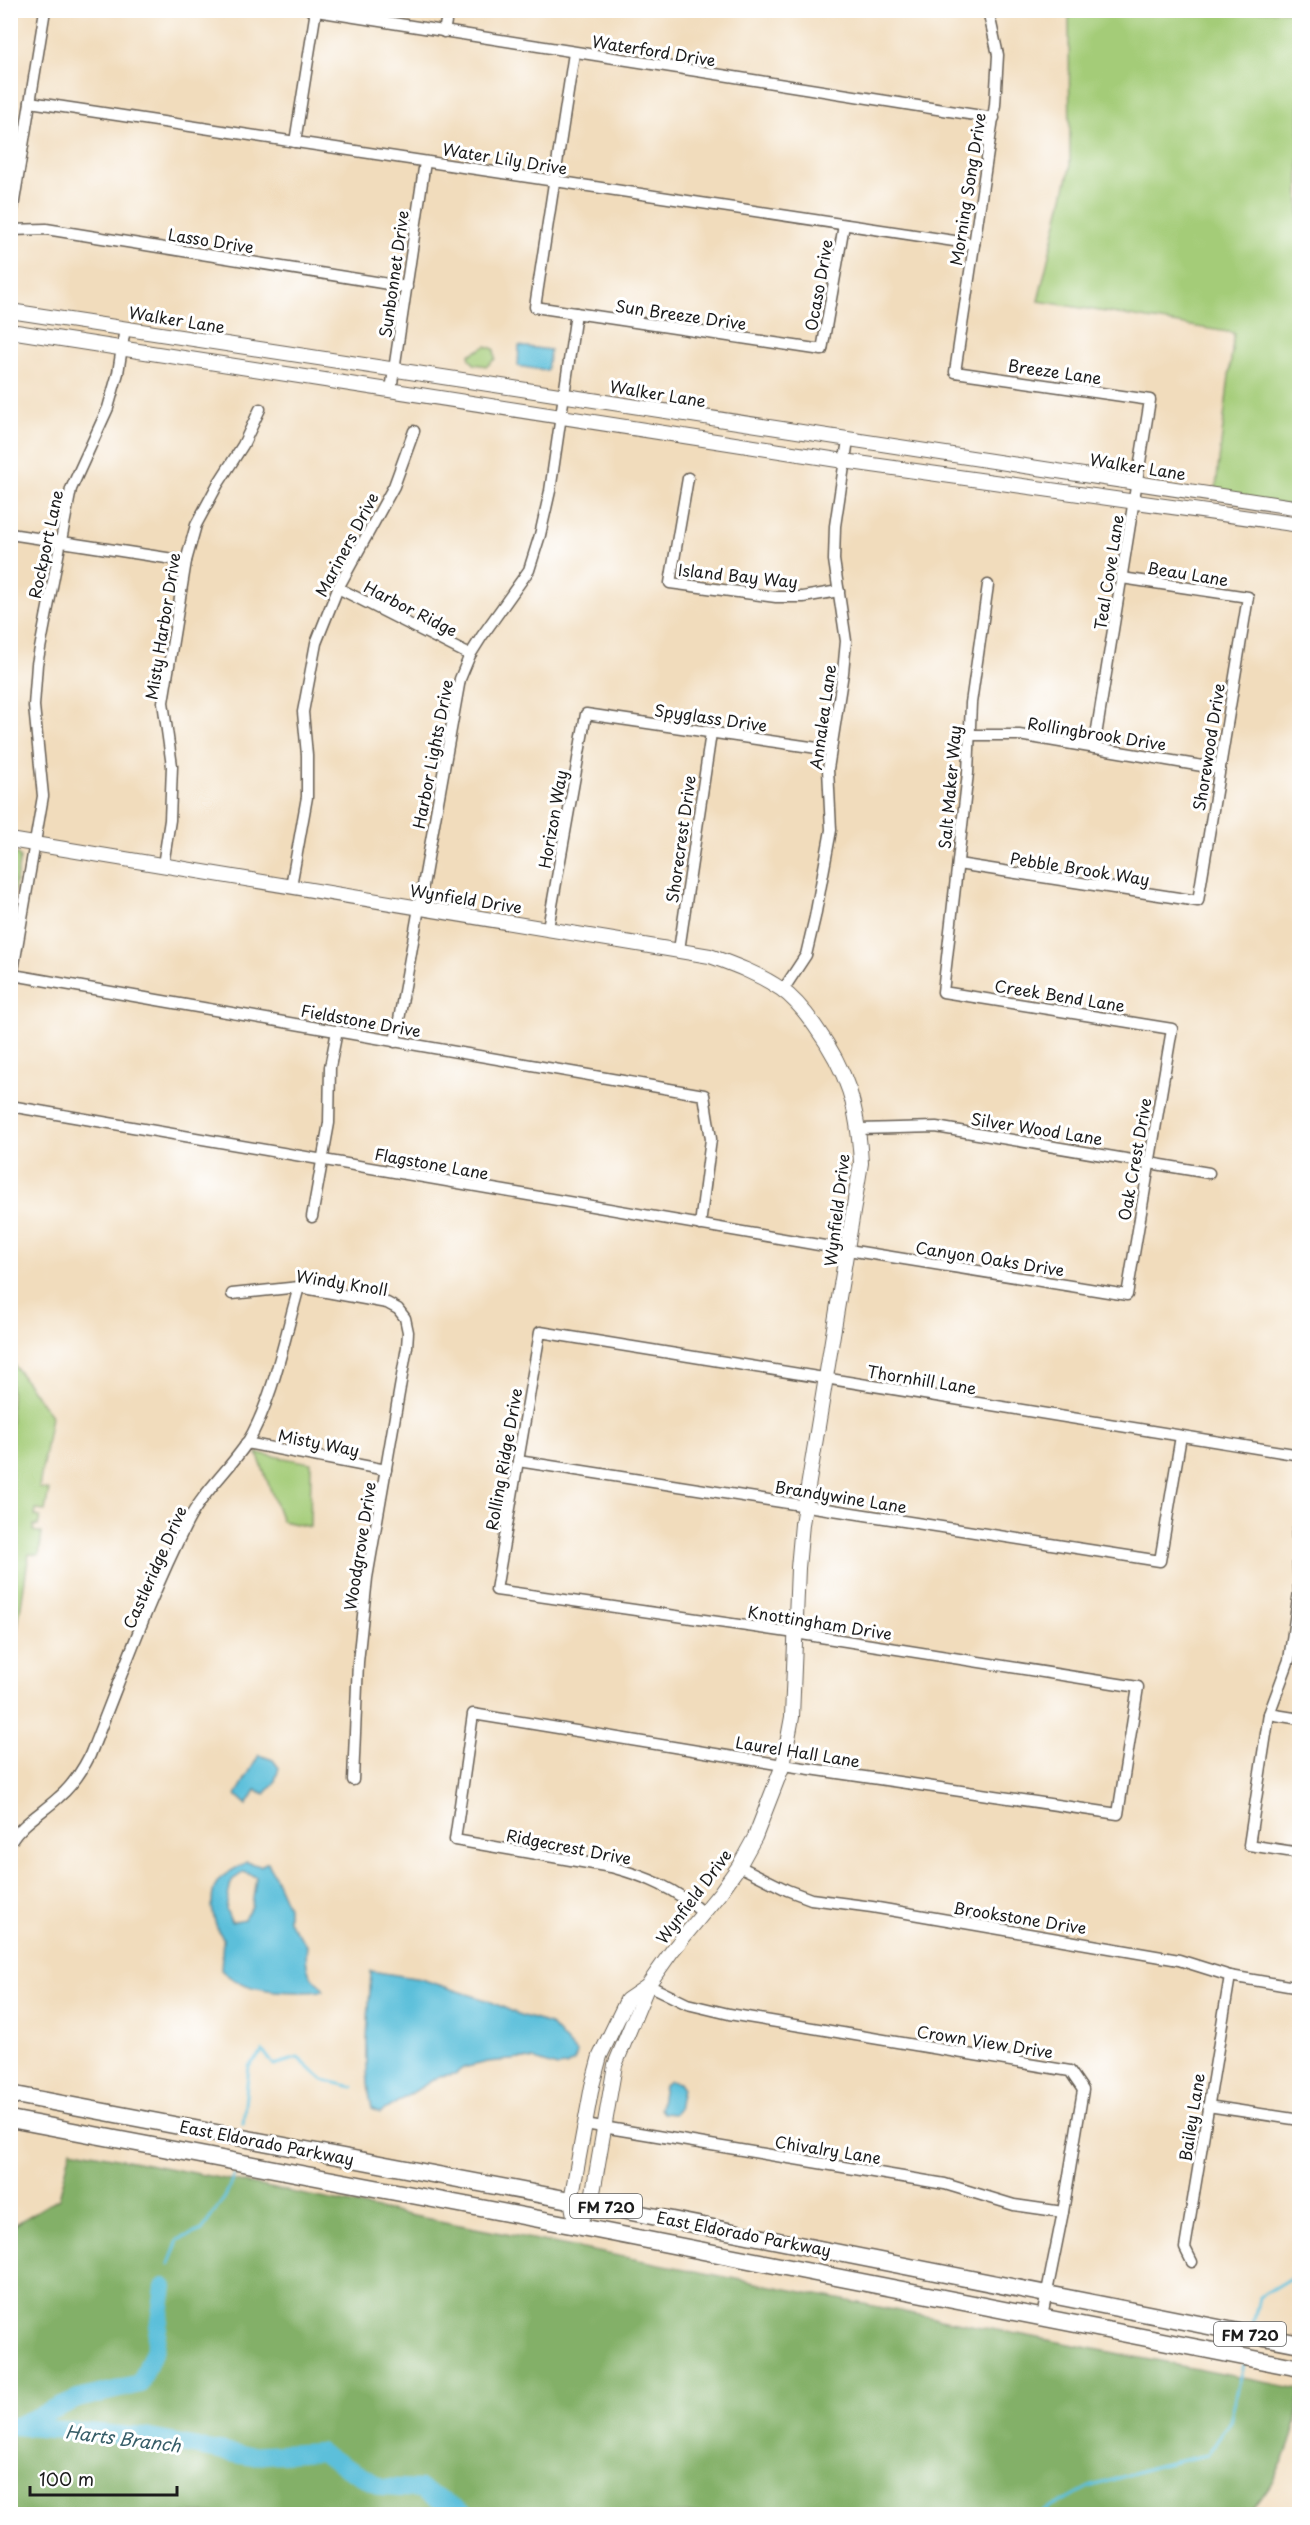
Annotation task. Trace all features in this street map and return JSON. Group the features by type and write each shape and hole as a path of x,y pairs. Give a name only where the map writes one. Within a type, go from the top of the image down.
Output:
{"main road":[{"name":"East Eldorado Parkway","path":"10,2094 1047,2292 1299,2344"},
{"name":"East Eldorado Parkway","path":"10,2119 576,2226 1297,2368"}],"street":[{"path":"10,228 45,10"},
{"path":"444,32 448,10"},
{"name":"Morning Song Drive","path":"955,372 993,118 998,55 988,10"},
{"path":"295,142 314,11"},
{"name":"Waterford Drive","path":"314,11 993,118"},
{"path":"555,181 574,53"},
{"name":"Water Lily Drive","path":"30,102 974,244"},
{"name":"Sunbonnet Drive","path":"392,387 425,162"},
{"name":"Sun Breeze Drive","path":"555,181 535,307 822,350"},
{"name":"Ocaso Drive","path":"822,350 844,225"},
{"name":"Lasso Drive","path":"10,228 46,229 407,287"},
{"name":"Walker Lane","path":"10,311 292,375 392,387 468,402 655,409 1045,489 1215,495 1299,508"},
{"name":"Harbor Lights Drive","path":"395,1042 460,680 470,655 529,570 550,491 576,314"},
{"name":"Walker Lane","path":"10,331 203,340 395,369 562,405 846,450 937,453 1299,525"},
{"name":"Rockport Lane","path":"10,988 44,796 34,706 37,664 71,489 108,408 124,337"},
{"name":"Breeze Lane","path":"955,372 1150,400"},
{"name":"Teal Cove Lane","path":"1094,748 1150,400"},
{"name":"Misty Harbor Drive","path":"163,865 170,820 172,765 163,702 186,561 196,525 243,445 260,409"},
{"name":"Mariners Drive","path":"291,886 307,797 307,755 303,712 306,686 316,643 338,588 394,486 414,430"},
{"name":"Annalea Lane","path":"783,990 806,955 831,830 828,769 846,641 834,560 835,526 846,450"},
{"name":"Island Bay Way","path":"688,478 670,583 776,597 803,597 839,591"},
{"path":"10,534 186,561"},
{"name":"Beau Lane","path":"1122,578 1248,597"},
{"name":"Salt Maker Way","path":"943,992 968,773 971,703 988,585"},
{"name":"Harbor Ridge","path":"338,588 470,655"},
{"name":"Shorewood Drive","path":"1198,901 1248,597"},
{"name":"Spyglass Drive","path":"586,714 831,750"},
{"name":"Horizon Way","path":"548,928 586,714"},
{"name":"Shorecrest Drive","path":"679,950 711,733"},
{"name":"Rollingbrook Drive","path":"969,735 1019,735 1220,769"},
{"name":"Wynfield Drive","path":"10,840 710,956 744,968 783,990 806,1014 830,1047 850,1087 859,1129 861,1163 806,1506 798,1568 792,1717 783,1765 755,1837 739,1866 648,1985 615,2065 591,2204 576,2226"},
{"name":"Pebble Brook Way","path":"958,864 1198,901"},
{"name":"Fieldstone Drive","path":"13,975 704,1095 711,1139 700,1225"},
{"name":"Creek Bend Lane","path":"943,992 1172,1029"},
{"name":"Oak Crest Drive","path":"1127,1295 1172,1029"},
{"path":"312,1217 328,1123 330,1067 337,1031"},
{"name":"Flagstone Lane","path":"10,1106 848,1250"},
{"name":"Silver Wood Lane","path":"859,1129 936,1127 1209,1173"},
{"name":"Canyon Oaks Drive","path":"848,1250 1127,1295"},
{"name":"Windy Knoll","path":"232,1294 299,1287 387,1303 398,1309 405,1318"},
{"name":"Castleridge Drive","path":"10,1843 21,1827 60,1797 82,1770 188,1521 205,1492 246,1443 266,1400 299,1287"},
{"name":"Woodgrove Drive","path":"353,1780 361,1629 367,1578 407,1347 408,1332 405,1318"},
{"name":"Thornhill Lane","path":"540,1332 1299,1455"},
{"name":"Rolling Ridge Drive","path":"496,1590 540,1332"},
{"name":"Brandywine Lane","path":"518,1461 1160,1561 1181,1436"},
{"name":"Misty Way","path":"246,1443 386,1470"},
{"path":"1299,1520 1299,1592 1288,1660 1269,1714 1249,1845 1299,1853"},
{"name":"Knottingham Drive","path":"496,1590 795,1633 1138,1687 1118,1814"},
{"name":"Laurel Hall Lane","path":"454,1840 473,1714 783,1765 1118,1814"},
{"path":"1269,1714 1299,1719"},
{"name":"Ridgecrest Drive","path":"454,1840 634,1873 683,1895 703,1913"},
{"name":"Brookstone Drive","path":"739,1866 787,1890 811,1899 872,1907 1179,1960 1230,1976 1299,1988"},
{"name":"Bailey Lane","path":"1192,2262 1185,2248 1230,1976"},
{"name":"Wynfield Drive","path":"576,2226 571,2200 600,2056 627,2000 648,1985"},
{"name":"Crown View Drive","path":"648,1985 687,2004 729,2014 1070,2071 1083,2090 1063,2212 1042,2317"},
{"path":"1208,2106 1299,2120"},
{"name":"Chivalry Lane","path":"585,2124 945,2184 1014,2205 1063,2212"}],"green space":[{"path":"1069,11 1299,11 1299,507 1215,495 1234,333 1038,301 1070,168"},
{"path":"486,346 494,349 495,359 487,366 474,364 469,355"},
{"path":"11,853 17,854 20,858 11,908"},
{"path":"11,1361 51,1416 39,1488 49,1490 45,1511 36,1510 35,1516 40,1517 38,1526 34,1525 33,1531 42,1533 39,1555 29,1554 11,1669"},
{"path":"257,1453 311,1463 310,1527 282,1521"},
{"path":"71,2149 1299,2389 1296,2423 1278,2472 1248,2514 11,2514 11,2227 59,2198"}],"water":[{"path":"519,346 550,350 547,371 518,366"},
{"path":"259,1755 273,1760 279,1768 274,1784 265,1794 256,1790 247,1805 236,1795"},
{"path":"246,1862 260,1866 268,1862 288,1907 288,1921 307,1945 306,1961 309,1973 324,1991 284,1992 256,1988 231,1978 221,1970 223,1938 214,1918 213,1895 221,1878","holes":["244,1872 256,1877 252,1906 244,1919 231,1922 226,1909 231,1881"]},
{"path":"371,1971 421,1979 550,2024 577,2054 574,2061 566,2066 557,2067 535,2060 522,2059 488,2062 463,2068 455,2074 439,2076 380,2113 372,2109 367,2075"},
{"path":"669,2081 679,2083 682,2088 678,2110 674,2114 663,2113 660,2109 664,2085"}],"waterway":[{"path":"243,2124 249,2066 263,2051 274,2065 298,2058 323,2080 353,2087"},
{"path":"169,2264 178,2240 202,2230 225,2197 234,2175"},
{"name":"Harts Branch","path":"1252,2328 1259,2297 1300,2272"},
{"path":"18,2425 78,2399 140,2384 155,2348 164,2287"},
{"name":"Harts Branch","path":"1039,2514 1089,2487 1157,2466 1207,2455 1230,2421 1244,2364"},
{"name":"Harts Branch","path":"14,2426 145,2437 245,2456 319,2452 381,2487 420,2489 466,2514"}]}
